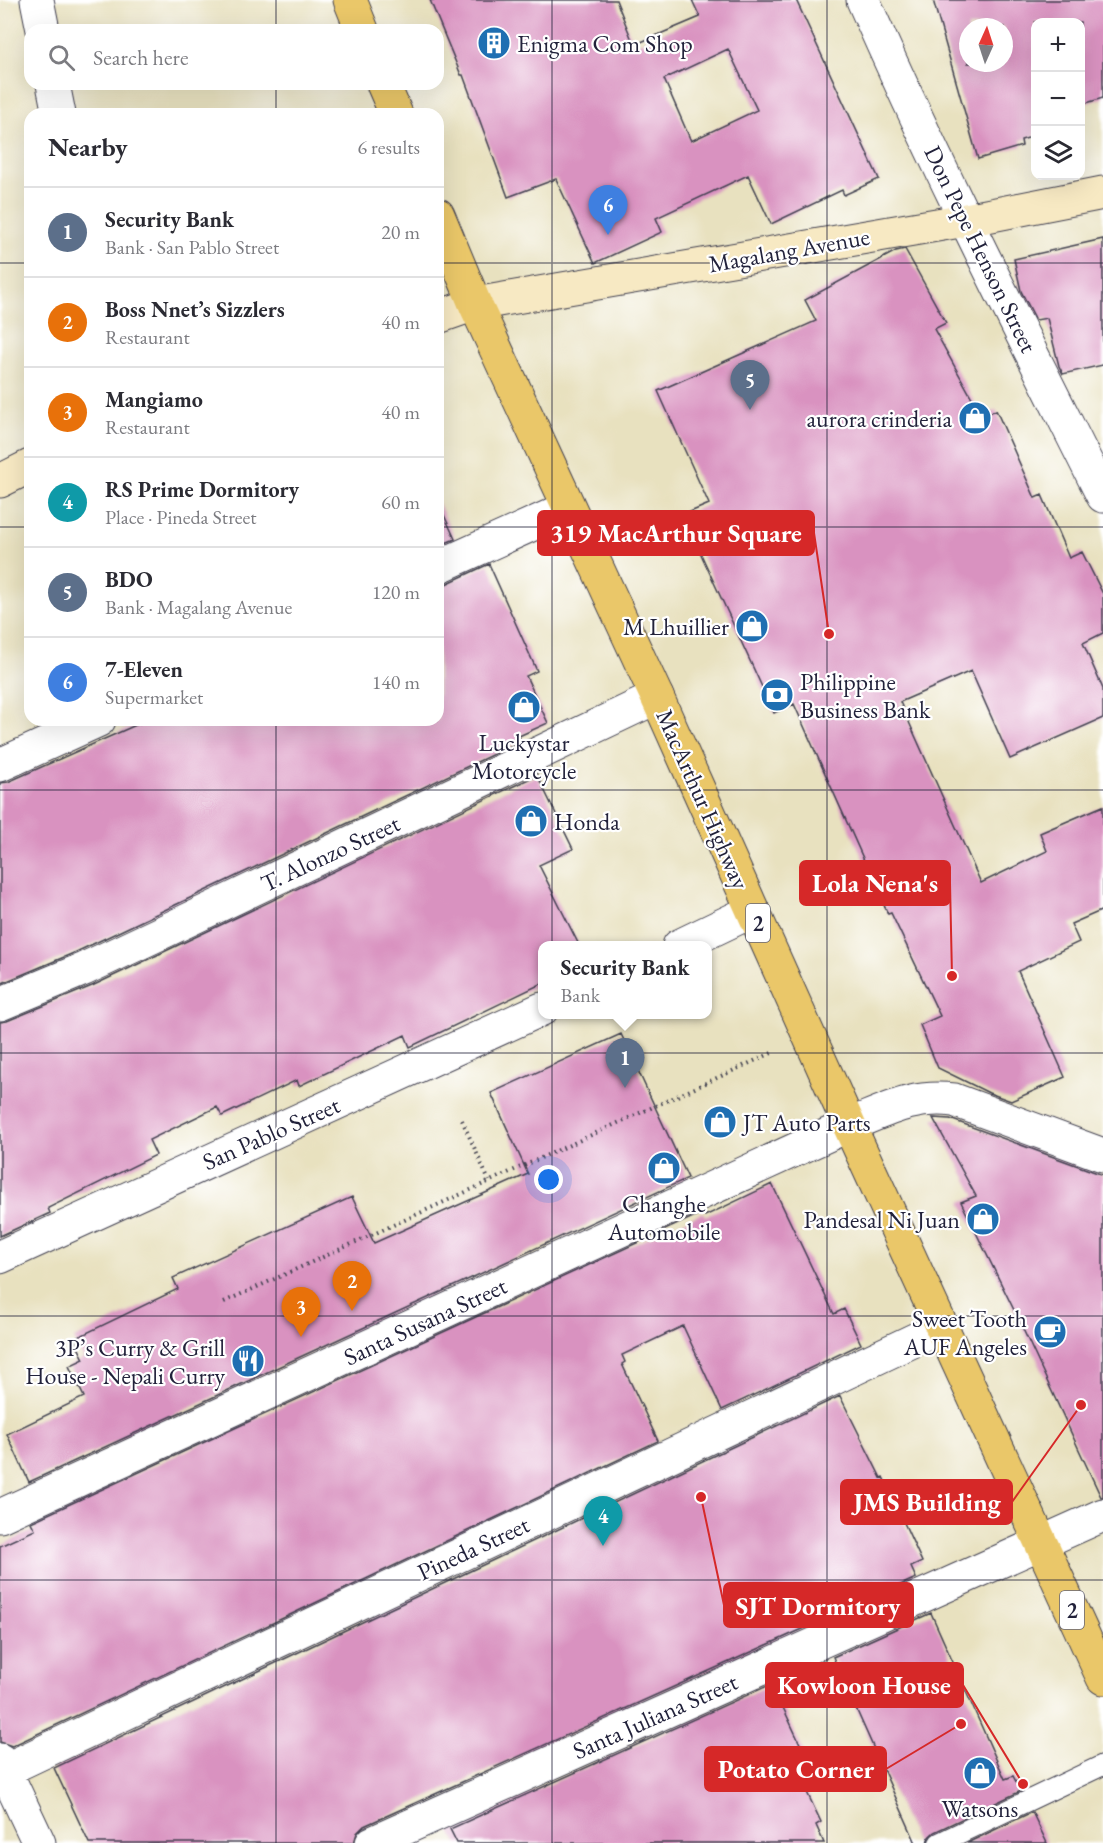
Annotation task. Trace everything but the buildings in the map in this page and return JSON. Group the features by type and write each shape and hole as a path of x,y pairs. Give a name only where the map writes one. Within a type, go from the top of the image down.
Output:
{"highway":[{"path":"350,0 360,24"},
{"path":"386,90 393,108"},
{"name":"MacArthur Highway","path":"444,229 475,304 657,697 849,1125 1103,1678"}],"street":[{"path":"37,0 42,24"},
{"name":"Don Pepe Henson Street","path":"863,0 966,220 1103,496"},
{"path":"54,90 57,108"},
{"name":"Magalang Avenue","path":"444,315 475,304 966,220 1103,193"},
{"path":"0,481 24,469"},
{"path":"444,564 568,508"},
{"name":"T. Alonzo Street","path":"0,1004 104,959 657,697"},
{"path":"0,765 86,726"},
{"path":"688,941 752,911"},
{"name":"San Pablo Street","path":"0,1257 538,1011"},
{"name":"Santa Susana Street","path":"0,1516 849,1125 909,1101 943,1099 977,1108 1103,1155"},
{"name":"Pineda Street","path":"2,1765 942,1327"},
{"name":"Santa Juliana Street","path":"372,1843 1103,1515"},
{"path":"2,1765 39,1843"}],"lane":[{"path":"939,1843 1103,1765"}],"path":[{"path":"224,1302 810,1035"},
{"path":"462,1120 489,1181"}],"place":[{"name":"Enigma Com Shop","path":"494,43"},
{"name":"7-Eleven","path":"608,235"},
{"name":"BDO","path":"750,410"},
{"name":"aurora crinderia","path":"975,418"},
{"name":"M Lhuillier","path":"752,626"},
{"name":"319 MacArthur Square","path":"829,634"},
{"name":"Philippine Business Bank","path":"777,695"},
{"name":"Luckystar Motorcycle","path":"524,707"},
{"name":"Honda","path":"531,821"},
{"name":"Lola Nena's","path":"952,976"},
{"name":"Security Bank","path":"625,1088"},
{"name":"JT Auto Parts","path":"720,1122"},
{"name":"Changhe Automobile","path":"664,1168"},
{"name":"Pandesal Ni Juan","path":"983,1219"},
{"name":"Boss Nnet’s Sizzlers","path":"352,1311"},
{"name":"Sweet Tooth AUF Angeles","path":"1050,1332"},
{"name":"Mangiamo","path":"301,1337"},
{"name":"3P’s Curry & Grill House - Nepali Curry","path":"248,1361"},
{"name":"JMS Building","path":"1081,1405"},
{"name":"SJT Dormitory","path":"701,1497"},
{"name":"RS Prime Dormitory","path":"603,1546"},
{"name":"Potato Corner","path":"961,1724"},
{"name":"Watsons","path":"980,1773"},
{"name":"Kowloon House","path":"1023,1784"}]}
